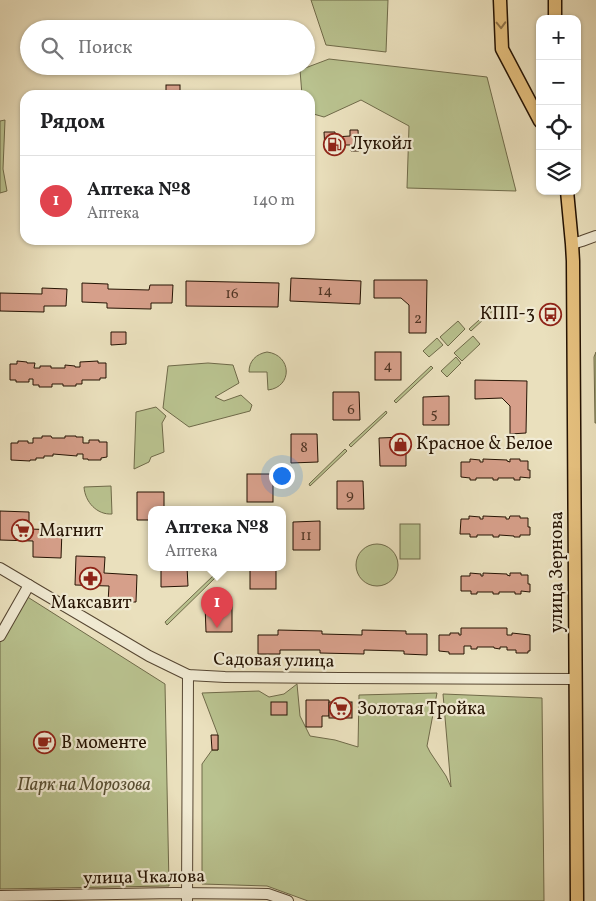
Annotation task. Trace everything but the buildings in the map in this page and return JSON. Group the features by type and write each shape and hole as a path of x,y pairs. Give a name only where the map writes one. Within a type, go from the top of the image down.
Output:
{"main road":[{"path":"500,0 502,49 536,113"},
{"path":"555,0 555,15"},
{"name":"улица Зернова","path":"566,195 572,244 577,901"}],"street":[{"path":"572,244 596,236"},
{"name":"Садовая улица","path":"0,568 149,656 188,675 225,677 575,679"},
{"path":"0,634 29,584"},
{"path":"187,897 188,675"},
{"name":"улица Чкалова","path":"0,896 187,897 268,894 288,901"}],"green space":[{"path":"311,0 388,0 386,52 326,45"},
{"path":"329,59 487,77 516,191 407,188 409,126 361,100 324,117 315,114 315,90 302,90 300,75 315,75 315,64"},
{"path":"5,120 3,169 7,191 0,193 0,121"},
{"path":"497,304 498,306 471,331 469,329"},
{"path":"458,321 465,329 448,346 440,337"},
{"path":"473,336 480,344 462,361 454,353"},
{"path":"437,338 443,345 429,357 423,351"},
{"path":"267,352 275,354 281,359 286,371 282,383 276,388 268,390 267,372 249,372 250,365 254,359 260,354"},
{"path":"596,352 596,423 595,423 594,357"},
{"path":"456,357 461,363 447,377 441,371"},
{"path":"208,363 233,365 239,383 215,397 224,401 241,395 252,405 250,411 189,427 163,408 168,366"},
{"path":"431,366 433,368 396,403 394,401"},
{"path":"156,407 166,416 162,423 164,452 151,457 149,462 134,469 136,412"},
{"path":"386,411 387,413 351,447 349,445"},
{"path":"345,449 347,451 310,486 309,484"},
{"path":"111,486 112,514 107,514 97,510 89,502 84,487"},
{"path":"400,524 420,524 420,559 400,559"},
{"path":"377,544 392,550 398,565 392,580 377,586 362,580 356,565 362,550"},
{"path":"214,575 216,577 167,625 165,622"},
{"name":"Парк на Морозова","path":"26,596 165,684 169,886 0,889 0,634"},
{"path":"297,684 300,716 310,736 335,740 358,747 359,695 437,693 427,746 451,787 443,694 542,698 544,901 308,901 267,886 202,884 202,764 212,750 218,750 218,735 202,693 259,691 269,697 284,694"}],"place":[{"name":"Лукойл","path":"335,144"},
{"name":"КПП-3","path":"551,314"},
{"name":"Красное & Белое","path":"400,444"},
{"name":"Магнит","path":"23,531"},
{"name":"Максавит","path":"91,578"},
{"name":"Аптека №8","path":"217,628"},
{"name":"Золотая Тройка","path":"341,709"},
{"name":"В моменте","path":"45,743"}]}
